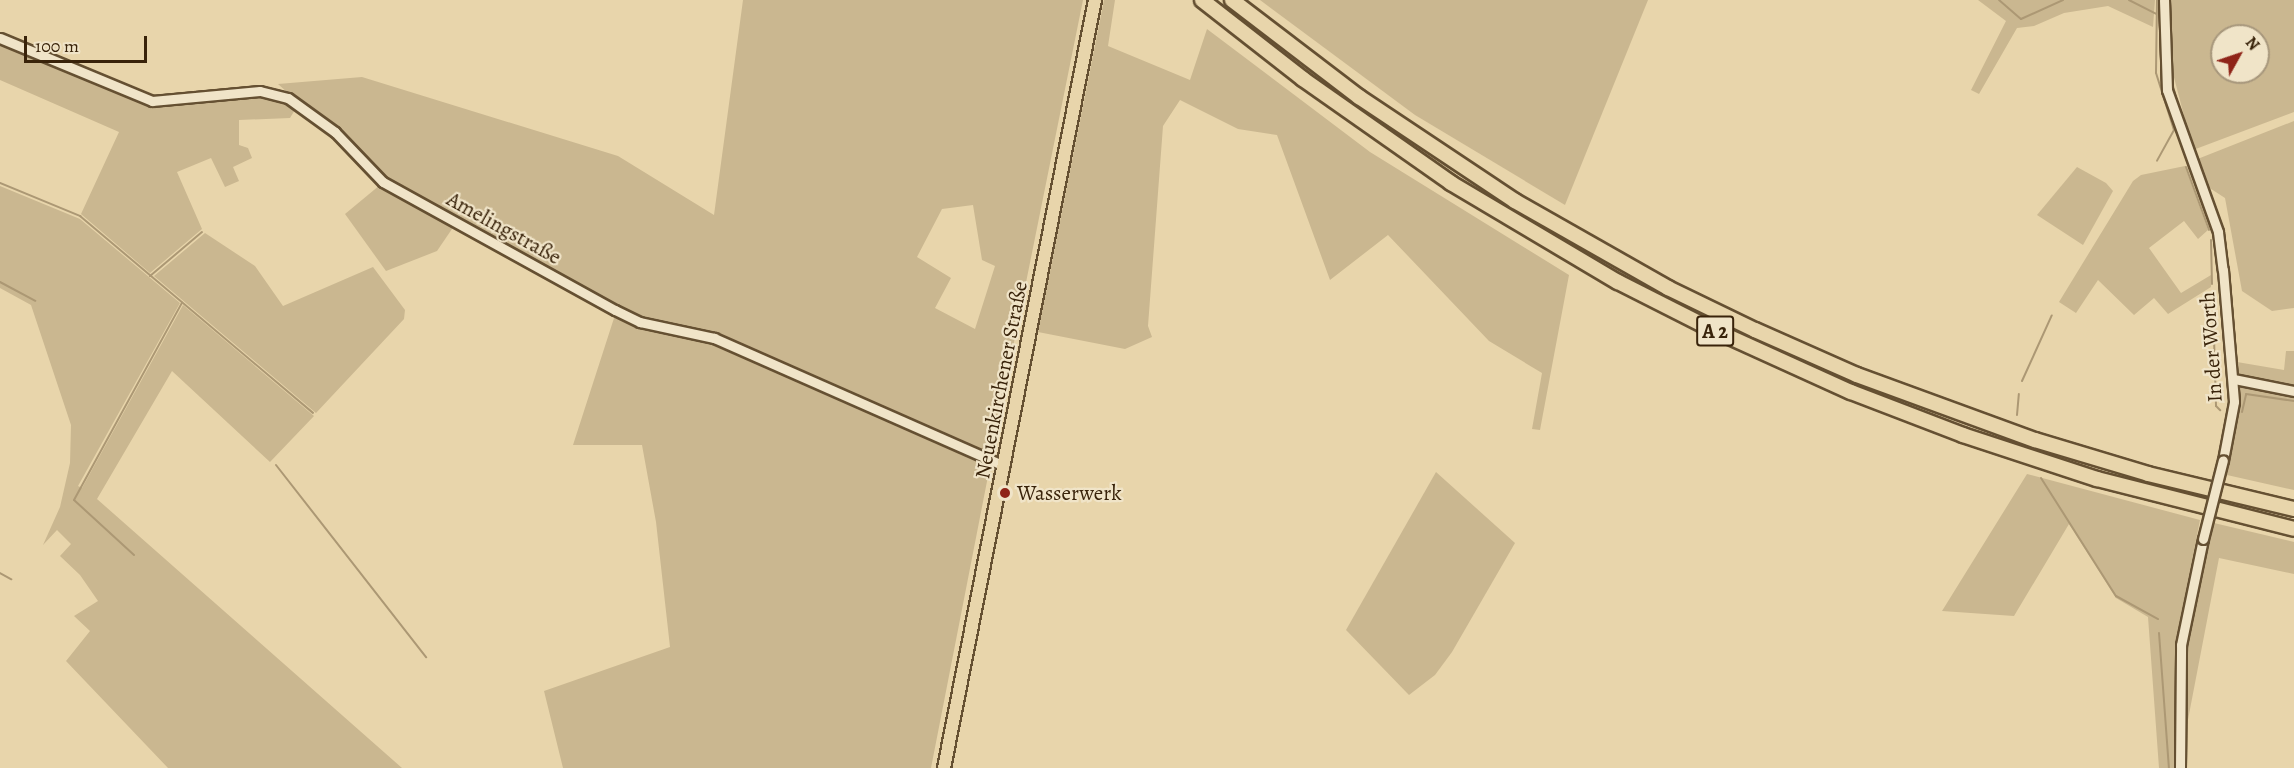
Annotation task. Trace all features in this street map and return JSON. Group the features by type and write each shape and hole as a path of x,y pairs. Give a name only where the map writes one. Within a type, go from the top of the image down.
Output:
{"highway":[{"name":"A 2","path":"1202,0 1303,79 1451,183 1618,282 1711,329 1851,392 1963,435 2097,479 2294,529"},
{"name":"A 2","path":"1232,0 1359,97 1515,201 1668,288 1755,330 1980,422 2102,461 2294,509"}],"main road":[{"name":"Neuenkirchener Straße","path":"944,768 1095,0"}],"street":[{"name":"In der Worth","path":"2164,0 2167,90 2218,232 2234,380 2233,412 2181,645 2180,768"},
{"name":"Amelingstraße","path":"0,38 152,101 260,91 288,98 335,132 383,182 615,310 640,322 714,338 1004,466"},
{"path":"2234,380 2294,391"}],"shaded area":[{"path":"743,0 1083,0 991,456 714,333 641,317 616,306 380,176 278,84 362,77 618,156 714,215","holes":["973,205 982,260 995,266 975,329 935,308 951,278 917,257 942,209"]},
{"path":"1104,0 1115,0 1108,46 1190,80 1207,29 1370,152 1569,275 1540,430 1532,429 1542,373 1489,341 1388,235 1330,280 1277,135 1238,129 1180,100 1163,126 1148,326 1152,337 1125,349 1038,332"},
{"path":"1260,0 1648,0 1565,205 1415,115"},
{"path":"1978,0 2155,0 2153,27 2108,6 2064,13 2034,26 2017,28 1979,94 1971,90 2006,21"},
{"path":"2171,0 2294,0 2294,112 2193,150 2171,66"},
{"path":"0,43 137,102 172,105 261,94 296,108 290,118 239,120 239,145 248,148 252,158 233,167 239,181 225,187 211,158 177,172 202,229 150,273 81,214 119,132 0,80"},
{"path":"2294,121 2294,308 2272,311 2242,291 2225,198 2205,185 2195,160"},
{"path":"2185,166 2208,230 2198,239 2184,221 2149,248 2181,293 2211,275 2211,287 2168,314 2154,298 2134,315 2098,280 2076,313 2059,302 2133,181 2141,175"},
{"path":"2077,167 2106,183 2113,191 2083,245 2037,215"},
{"path":"380,185 454,226 437,251 386,271 345,214"},
{"path":"0,186 80,219 180,303 78,486 82,488 183,305 314,416 270,462 172,371 97,499 402,768 168,768 66,661 90,631 74,616 98,601 80,575 60,556 71,544 57,530 43,545 60,507 70,463 71,425 31,305 0,288"},
{"path":"205,233 255,266 283,306 373,267 405,310 404,319 316,413 154,276"},
{"path":"615,315 712,341 990,466 931,768 563,768 544,691 670,647 656,522 642,445 573,445"},
{"path":"2286,351 2294,351 2294,490 2227,475 2241,397 2237,362 2284,370"},
{"path":"1436,472 1515,543 1452,652 1435,675 1409,695 1346,630"},
{"path":"2027,474 2200,520 2175,645 2177,768 2159,768 2148,617 2116,598 2069,524 2014,616 1942,611"},
{"path":"2214,523 2294,542 2294,574 2219,558 2186,730 2182,730 2184,646"}],"waterway":[{"path":"1999,0 2021,19 2063,0"},
{"path":"2129,0 2156,14"},
{"path":"2157,0 2156,73 2174,130 2157,161"},
{"path":"2171,78 2179,110"},
{"path":"2186,167 2209,230"},
{"path":"0,183 80,216 313,413"},
{"path":"150,276 202,232"},
{"path":"2211,240 2212,284"},
{"path":"0,282 35,301"},
{"path":"134,555 74,500 182,303"},
{"path":"2213,304 2216,406 2220,410"},
{"path":"2022,381 2052,315"},
{"path":"2017,415 2019,394"},
{"path":"2242,412 2246,394 2294,401"},
{"path":"276,465 426,657"},
{"path":"2041,478 2116,596 2158,619"},
{"path":"0,573 11,579"},
{"path":"2159,633 2169,768"}],"place":[{"name":"Wasserwerk","path":"1005,493"}]}
